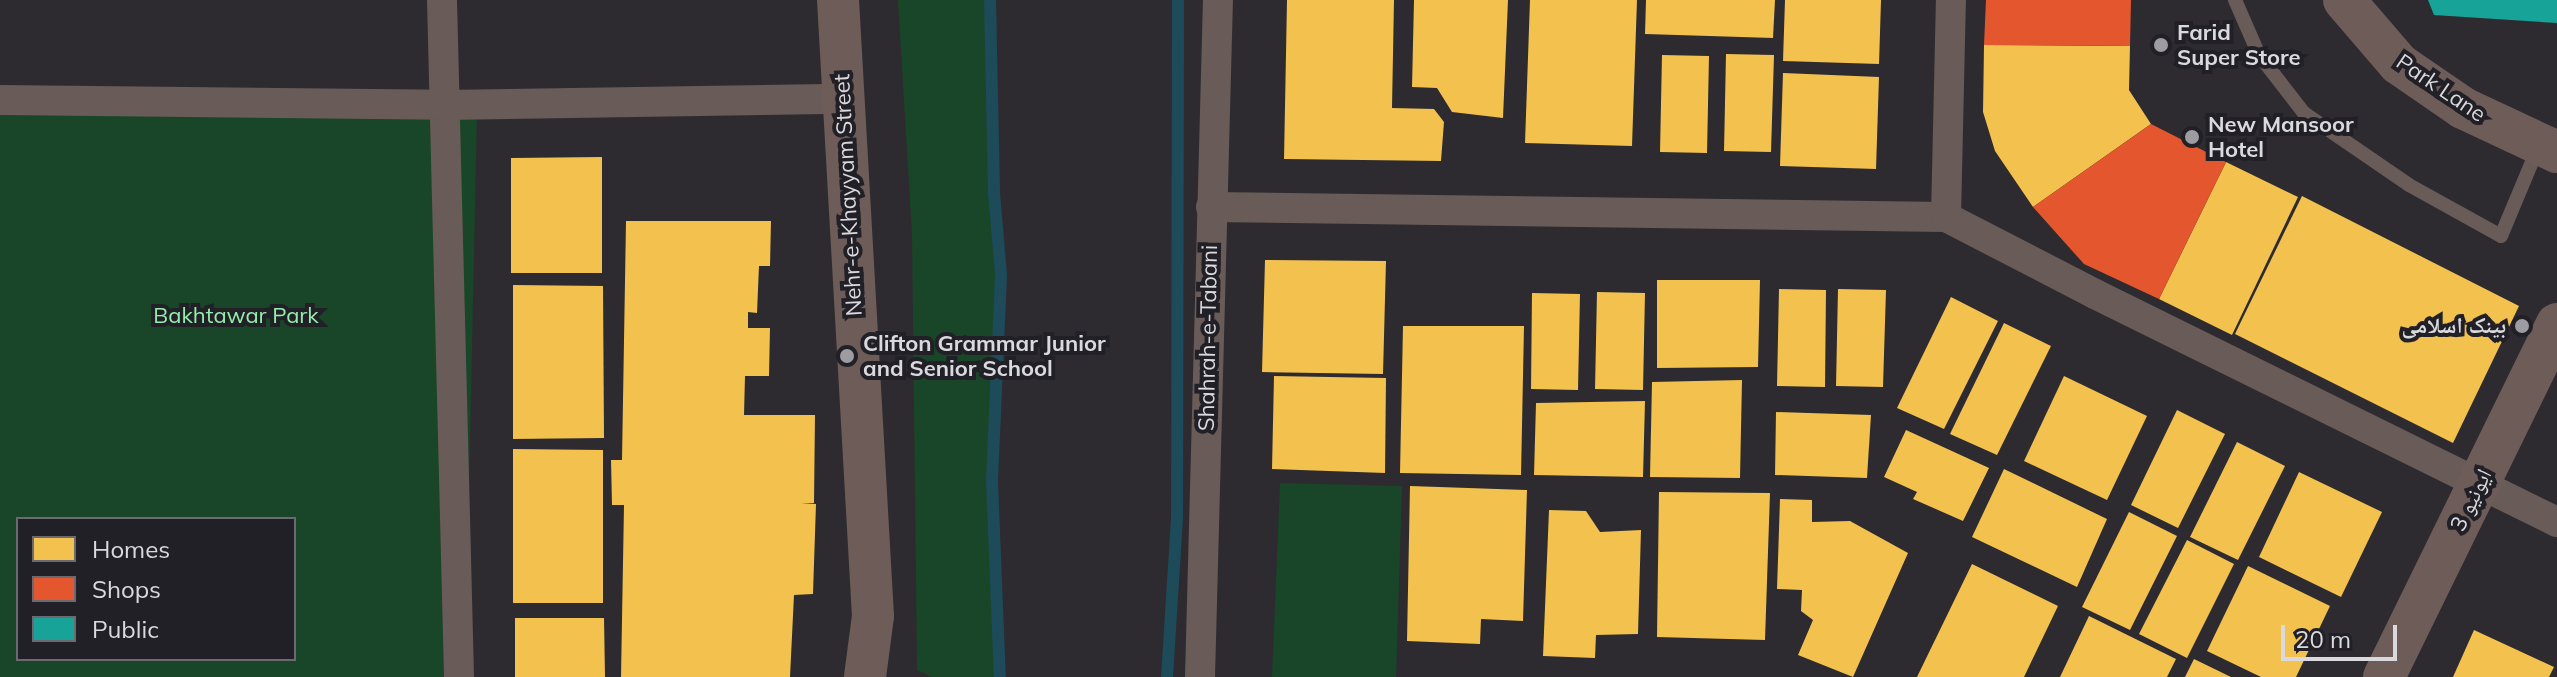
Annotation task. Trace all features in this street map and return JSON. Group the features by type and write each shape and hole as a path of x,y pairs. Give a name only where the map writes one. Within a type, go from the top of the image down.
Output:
{"street":[{"path":"442,0 459,677"},
{"name":"Nehr-e-Khayyam Street","path":"838,0 873,616 865,677"},
{"name":"Shahrah-e-Tabani","path":"1200,677 1218,0"},
{"path":"1946,217 1951,0"},
{"name":"Park Lane","path":"2344,0 2399,64 2463,108 2548,148"},
{"path":"0,100 444,105 842,99"},
{"path":"1211,207 1946,217 2557,522"},
{"name":"ایونیو 3","path":"2384,677 2557,324"}],"lane":[{"path":"2235,0 2259,55 2304,113 2409,185 2501,236 2548,148"}],"green space":[{"path":"898,0 990,0 994,193 1001,275 992,482 1000,677 932,677 917,670 912,235"},
{"name":"Bakhtawar Park","path":"0,113 477,113 465,677 0,677"},
{"path":"1280,483 1402,486 1396,677 1272,677"}],"building: Homes":[{"path":"1287,0 1394,0 1392,108 1434,109 1444,122 1441,161 1284,159"},
{"path":"1414,0 1508,0 1503,118 1452,112 1437,88 1412,87"},
{"path":"1530,0 1637,0 1632,146 1525,143"},
{"path":"1646,0 1775,0 1773,38 1645,34"},
{"path":"1785,0 1881,0 1879,64 1783,61"},
{"path":"1984,45 2130,46 2129,90 2151,124 2033,207 1995,151 1983,112"},
{"path":"1726,54 1774,55 1771,152 1724,151"},
{"path":"1662,55 1709,56 1707,153 1660,152"},
{"path":"1783,73 1879,77 1876,169 1780,166"},
{"path":"602,157 602,273 511,273 511,158"},
{"path":"2226,162 2298,197 2232,335 2159,299"},
{"path":"2302,196 2519,306 2453,443 2235,334"},
{"path":"626,221 771,221 770,266 759,266 757,313 748,312 748,328 770,328 769,376 745,376 744,415 815,415 814,503 801,503 816,504 813,594 794,595 790,677 621,677 624,505 612,505 611,460 622,460"},
{"path":"1265,260 1386,261 1383,374 1262,372"},
{"path":"1657,280 1760,280 1758,367 1657,368"},
{"path":"513,285 603,286 604,438 513,439"},
{"path":"1779,289 1826,290 1825,387 1777,386"},
{"path":"1838,289 1886,290 1883,387 1836,386"},
{"path":"1597,292 1645,293 1643,390 1595,389"},
{"path":"1532,293 1580,294 1578,390 1531,389"},
{"path":"1951,297 1998,321 1944,429 1897,408"},
{"path":"2004,323 2051,346 1997,455 1950,434"},
{"path":"1403,326 1524,326 1521,475 1400,473"},
{"path":"1274,376 1386,378 1385,473 1272,469"},
{"path":"2064,376 2147,416 2107,500 2024,461"},
{"path":"1742,380 1740,478 1650,477 1652,382"},
{"path":"1645,401 1643,477 1534,475 1536,403"},
{"path":"2177,410 2225,434 2178,528 2131,505"},
{"path":"1776,412 1871,415 1867,478 1775,475"},
{"path":"1906,430 1989,468 1963,521 1913,499 1917,492 1884,477"},
{"path":"2237,442 2285,466 2238,560 2190,537"},
{"path":"513,449 603,450 603,603 513,603"},
{"path":"2004,469 2107,519 2077,587 1972,537"},
{"path":"2299,472 2382,512 2341,597 2259,557"},
{"path":"1410,486 1527,490 1523,621 1481,619 1480,644 1407,641"},
{"path":"1659,492 1770,493 1765,640 1657,637"},
{"path":"1780,499 1812,500 1812,522 1850,521 1908,553 1853,677 1798,655 1813,620 1801,611 1802,590 1777,589"},
{"path":"1549,510 1586,511 1600,532 1641,530 1638,634 1596,635 1595,658 1543,656"},
{"path":"2129,512 2177,536 2130,630 2082,607"},
{"path":"2187,540 2234,564 2187,658 2139,634"},
{"path":"1972,564 2058,606 2024,677 1917,677"},
{"path":"2248,566 2330,606 2296,677 2261,677 2207,651"},
{"path":"2089,616 2176,659 2167,677 2060,677"},
{"path":"515,618 604,618 605,677 515,677"},
{"path":"2474,630 2554,667 2549,677 2453,677"},
{"path":"2194,659 2231,677 2185,677"}],"building: Shops":[{"path":"1986,0 2131,0 2130,46 1984,45"},
{"path":"2151,124 2226,162 2159,299 2084,264 2033,207"}],"building: Public":[{"path":"2428,0 2557,0 2557,23 2434,15"}],"waterway":[{"path":"990,0 994,193 1001,275 992,482 1000,677"},
{"path":"1167,677 1177,518 1178,0"}],"place":[{"name":"Farid Super Store","path":"2161,45"},
{"name":"New Mansoor Hotel","path":"2192,137"},
{"name":"بینک اسلامی","path":"2522,326"},
{"name":"Clifton Grammar Junior and Senior School","path":"847,356"}]}
